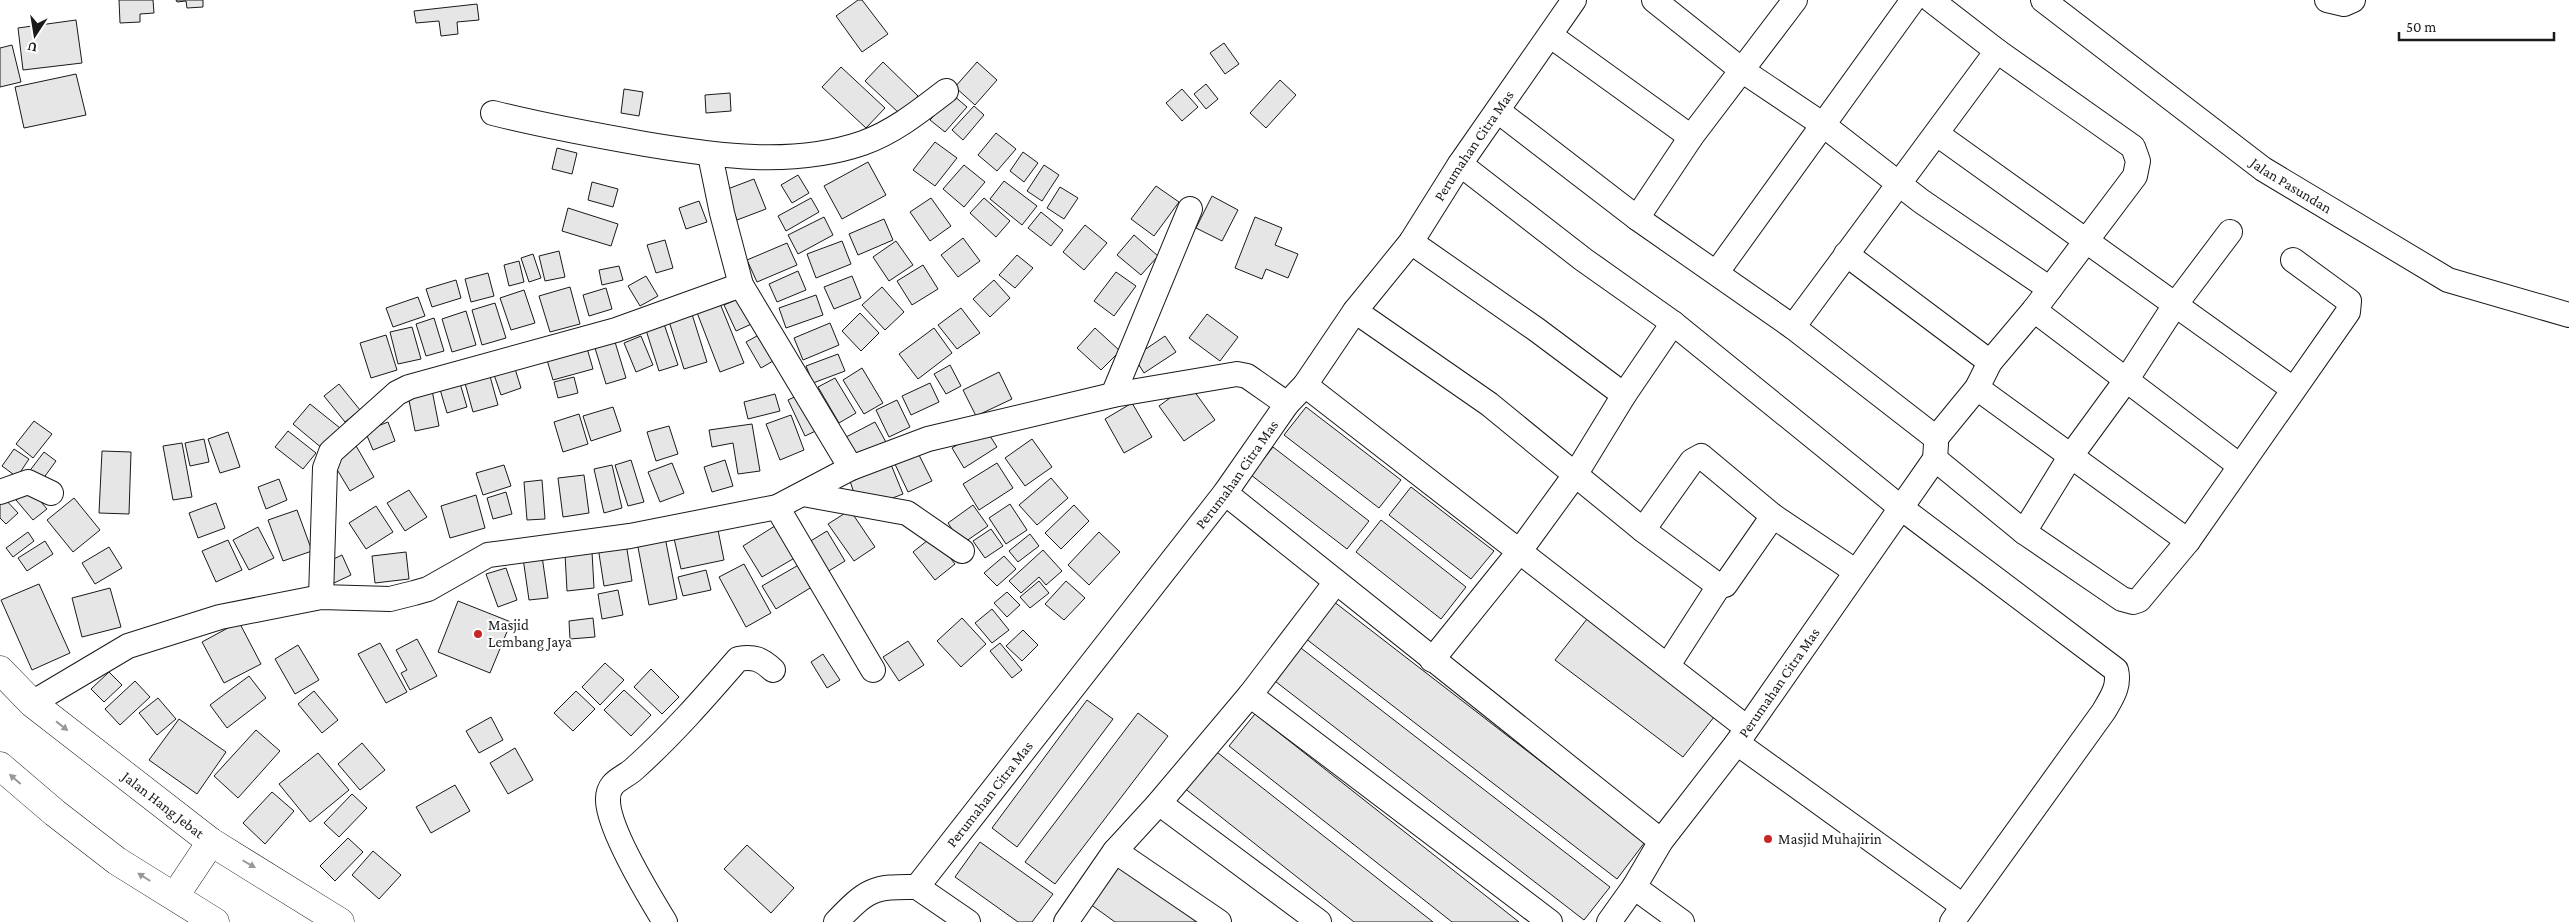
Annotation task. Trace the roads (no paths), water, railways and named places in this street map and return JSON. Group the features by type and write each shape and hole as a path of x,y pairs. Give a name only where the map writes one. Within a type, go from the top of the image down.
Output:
{"highway":[{"name":"Jalan Hang Jebat","path":"0,670 32,703 211,842 340,922"},
{"path":"0,766 55,813 110,855 215,922"},
{"path":"175,896 211,842"}],"street":[{"name":"Perumahan Citra Mas","path":"917,887 1225,493 1287,404 1305,385 1354,311 1411,242 1460,164 1551,36 1574,0"},
{"path":"1654,0 1743,71 1822,124 1898,181 1921,201 2050,290"},
{"path":"1717,272 1913,0"},
{"name":"Perumahan Citra Mas","path":"1609,922 1634,887 1661,841 1742,735 1900,507 1936,448 1977,388 1990,362 2050,290 2135,176 2138,161 2133,147 1997,50 1931,0"},
{"name":"Jalan Pasundan","path":"2043,0 2263,169 2448,280 2569,315"},
{"path":"2327,0 2344,4 2353,0"},
{"path":"1637,218 1692,137 1743,71 1788,2"},
{"path":"1551,36 1692,137"},
{"path":"1793,327 1898,181 1937,134 1997,50"},
{"path":"493,113 562,130 710,154 807,156 862,143 896,128 946,91"},
{"path":"1498,111 1637,218 1717,272 1793,327 1936,448 2024,532 2122,599 2133,602 2143,597 2188,541 2348,312 2349,301 2293,260"},
{"path":"1937,134 2293,389"},
{"path":"710,154 722,214 741,285 851,468"},
{"path":"1305,385 1519,552 1668,665 1742,735 1958,914 2104,711 2115,691 2118,676 2116,670 1900,507 1673,323 1584,260 1460,164"},
{"path":"1113,395 1190,209"},
{"path":"2024,532 2070,457 2175,305 2230,232"},
{"path":"1411,242 1537,330 1624,395"},
{"path":"1846,254 1990,362"},
{"path":"321,597 325,468 328,458 331,452 397,392 408,387 616,330 741,285"},
{"path":"2034,310 2240,466"},
{"path":"1354,311 1489,404 1643,530 1718,586 1725,585 1773,516"},
{"path":"1432,660 1519,552 1575,475 1624,395 1673,323"},
{"path":"32,703 128,646 220,617 321,597 390,599 428,589 488,555 630,536 777,507 851,468 928,439 1113,395 1237,374 1247,376 1287,404"},
{"path":"1977,388 2188,541"},
{"path":"1643,530 1692,461 1701,456 1773,516 1855,571"},
{"path":"0,492 28,482 51,493"},
{"path":"1225,493 1661,841"},
{"path":"803,494 907,513 962,551"},
{"path":"777,507 873,670"},
{"path":"1066,922 1115,851 1159,803 1250,695 1336,582"},
{"path":"1668,665 1718,586"},
{"path":"665,922 631,864 610,811 610,789 614,782 630,772 669,737 738,659 760,659 773,670"},
{"path":"1250,695 1550,922"},
{"path":"1159,803 1319,922"},
{"path":"1115,851 1219,922"},
{"path":"836,922 862,895 895,886 917,887 968,922"},
{"path":"1634,887 1682,922"}],"place":[{"name":"Masjid Lembang Jaya","path":"478,634"},
{"name":"Masjid Muhajirin","path":"1768,839"}]}
